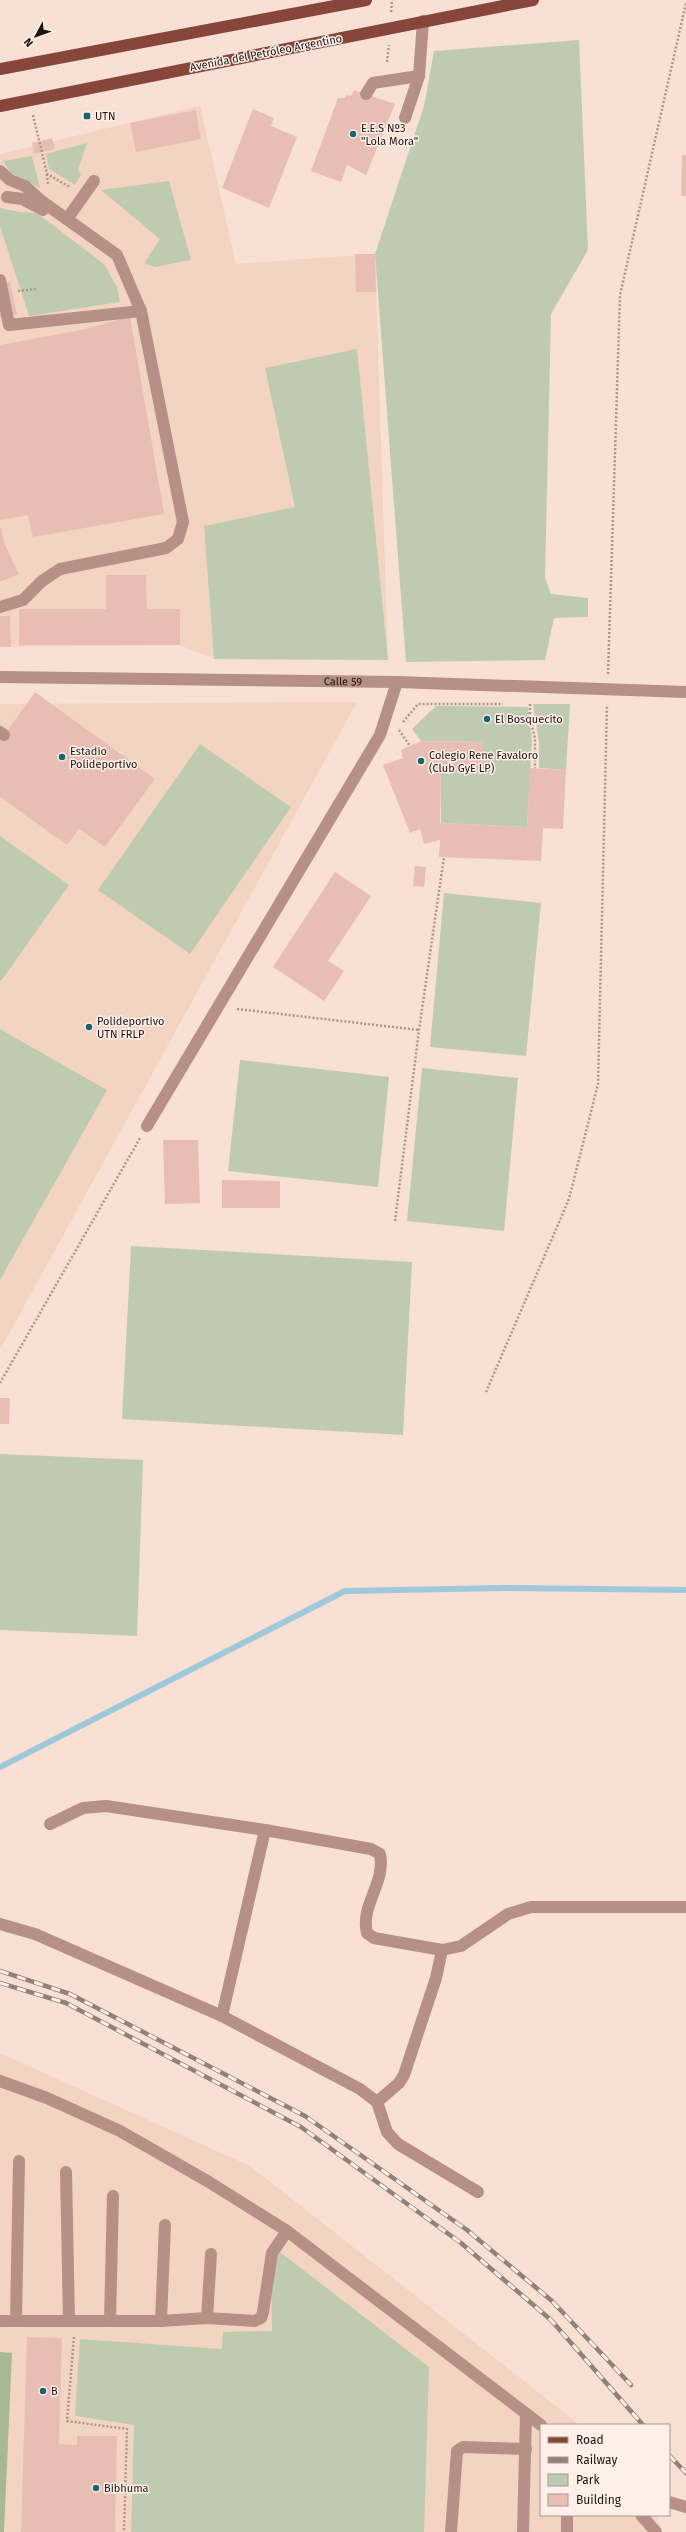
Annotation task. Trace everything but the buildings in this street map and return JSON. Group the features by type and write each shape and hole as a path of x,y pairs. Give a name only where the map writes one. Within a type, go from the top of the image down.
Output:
{"main road":[{"path":"0,69 366,0"},
{"name":"Avenida del Petróleo Argentino","path":"0,106 533,0"}],"street":[{"path":"406,118 419,76 424,21"},
{"path":"366,94 373,83 419,76"},
{"path":"0,171 10,180 25,186 67,219 117,255 139,311 183,522 178,539 166,548 60,569 42,580 23,600 0,607"},
{"path":"10,180 4,199 34,204 112,259 139,311"},
{"path":"67,219 94,182"},
{"path":"0,280 9,325 139,311"},
{"name":"Calle 59","path":"0,677 397,682 607,688 686,692"},
{"path":"147,1126 380,735 397,682"},
{"path":"50,1824 83,1808 106,1806 265,1830 371,1849 380,1854 382,1866 364,1921 367,1933 374,1938 442,1950 461,1946 508,1914 531,1907 686,1907"},
{"path":"222,2016 265,1830"},
{"path":"0,1924 35,1934 222,2016 360,2089 377,2102 387,2132 398,2144 478,2192"},
{"path":"377,2102 399,2083 404,2075 436,1978 442,1950"},
{"path":"0,2081 47,2098 120,2131 209,2182 287,2231 540,2424"},
{"path":"16,2321 19,2162"},
{"path":"66,2172 70,2321"},
{"path":"110,2321 113,2196"},
{"path":"161,2321 165,2225"},
{"path":"0,2321 161,2321 207,2318 255,2321 261,2318 270,2259 287,2231"},
{"path":"207,2318 211,2254"},
{"path":"523,2532 526,2414"},
{"path":"451,2532 457,2451 463,2447 526,2449"},
{"path":"670,2502 686,2507"},
{"path":"567,2516 567,2532"},
{"path":"642,2516 656,2532"}],"path":[{"path":"486,1392 569,1199 598,1084 607,688 620,295 686,3"},
{"path":"37,133 47,174 83,197"},
{"path":"12,292 38,288"},
{"path":"410,746 398,728 418,704 506,704"},
{"path":"522,704 531,704 535,738 535,768"},
{"path":"395,1222 419,1030 444,857"},
{"path":"218,1006 419,1030"},
{"path":"0,1383 147,1126"},
{"path":"75,2333 67,2420 127,2429 124,2532"}],"shaded area":[{"path":"200,106 236,264 375,254 388,660 214,659 180,645 0,647 0,154"},
{"name":"Polideportivo UTN FRLP","path":"357,702 0,1350 0,704"},
{"path":"0,2053 250,2166 579,2424 540,2424 540,2516 657,2516 662,2532 0,2532"}],"green space":[{"path":"579,40 588,250 551,314 545,578 551,594 588,598 588,617 554,618 545,660 406,662 375,254 424,106 434,51"},
{"path":"87,143 78,170 81,175 75,185 49,169 46,154"},
{"path":"32,156 40,188 11,173 3,161"},
{"path":"169,181 191,260 155,267 144,263 160,239 101,190"},
{"path":"0,208 20,212 37,213 104,264 117,287 120,302 29,316 0,226"},
{"path":"357,349 388,660 214,659 204,526 295,507 265,368"},
{"path":"533,704 570,704 566,770 539,768 539,743"},
{"path":"436,706 528,707 532,740 527,827 441,823 441,772 482,772 483,742 421,741 412,729"},
{"path":"200,744 291,807 190,954 98,890"},
{"path":"0,836 69,885 1,981 0,980"},
{"path":"444,893 541,903 526,1056 430,1047"},
{"path":"0,1029 107,1090 0,1280"},
{"path":"240,1060 389,1077 378,1187 228,1171"},
{"path":"422,1068 518,1078 504,1231 407,1221"},
{"path":"131,1246 412,1262 403,1435 122,1419"},
{"path":"0,1454 143,1460 137,1636 0,1630"},
{"path":"280,2252 429,2367 424,2532 131,2532 134,2425 75,2416 80,2339 222,2349 223,2332 272,2331 271,2276"},
{"path":"0,2352 12,2353 4,2532 0,2532"}],"waterway":[{"path":"0,1767 345,1591 503,1588 686,1590"}],"railway":[{"path":"0,1971 70,1994 305,2116 467,2230 552,2301 631,2385"},
{"path":"0,1983 66,2003 301,2127 461,2243 551,2320 642,2424"},
{"path":"670,2456 686,2473"}],"place":[{"name":"UTN","path":"87,116"},
{"name":"E.E.S Nº3 \"Lola Mora\"","path":"353,134"},
{"name":"El Bosquecito","path":"487,719"},
{"name":"Estadio Polideportivo","path":"62,757"},
{"name":"Colegio Rene Favaloro (Club GyE LP)","path":"421,761"},
{"name":"Polideportivo UTN FRLP","path":"89,1027"},
{"name":"B","path":"43,2391"},
{"name":"Bibhuma","path":"96,2488"}]}
